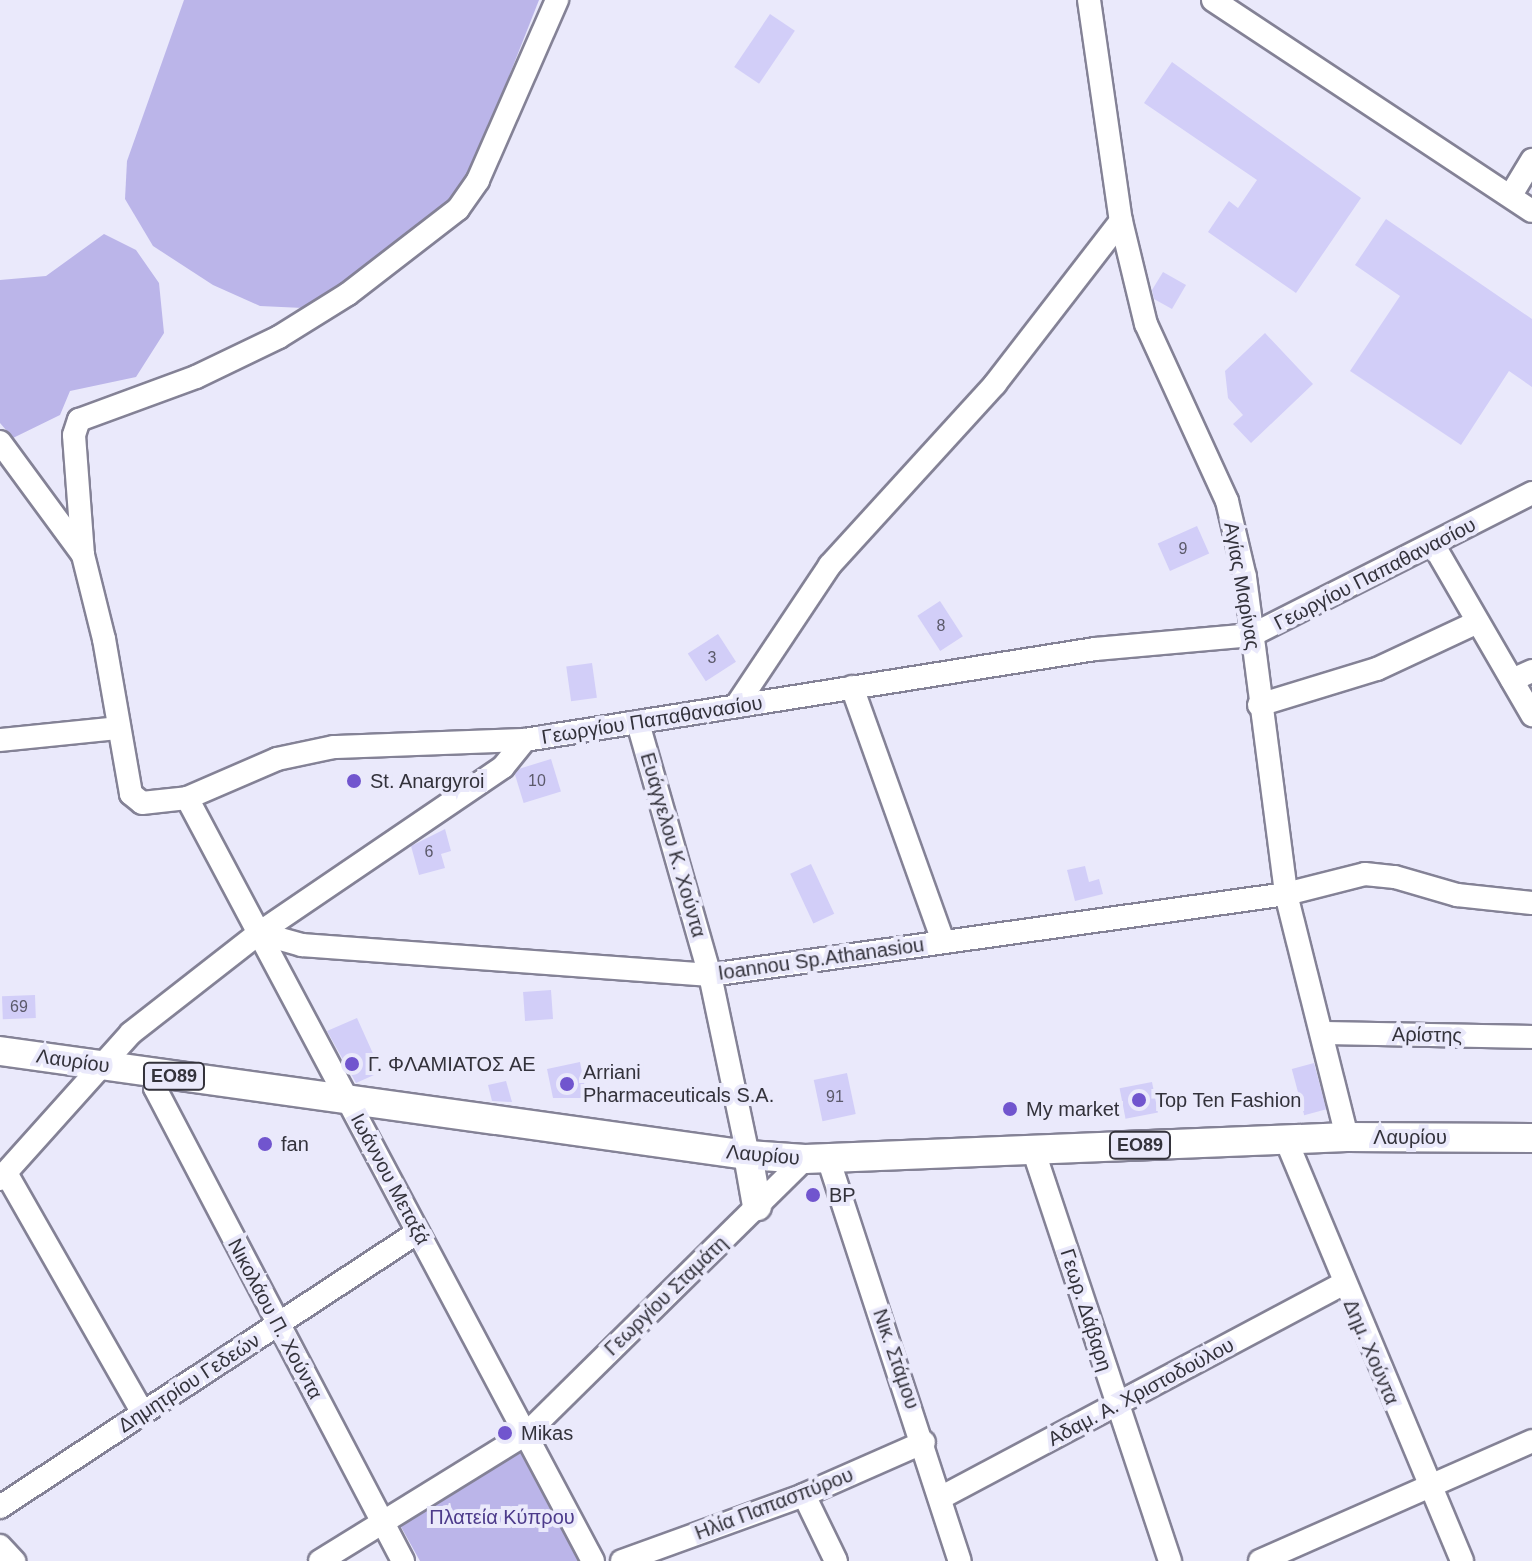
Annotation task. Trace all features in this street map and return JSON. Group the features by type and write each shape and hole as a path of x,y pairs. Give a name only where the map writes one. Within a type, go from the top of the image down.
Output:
{"main road":[{"name":"Λαυρίου","path":"0,1051 748,1155 816,1159 1347,1137 1532,1138"},
{"path":"748,1155 757,1206"}],"street":[{"path":"83,555 74,435 79,420 196,377 279,337 348,294 458,209 478,180 557,0"},
{"name":"Αγίας Μαρίνας","path":"1089,0 1121,221 1146,324 1227,501 1252,635 1286,894 1347,1137"},
{"path":"1213,0 1334,84 1532,211"},
{"path":"1511,195 1532,160"},
{"path":"736,706 830,565 995,384 1121,221"},
{"name":"Γεωργίου Παπαθανασίου","path":"0,442 83,555 104,639 118,728 135,801 187,798 299,752 525,740 1095,649 1252,635 1532,493"},
{"path":"1433,544 1478,622 1522,676 1532,715"},
{"path":"1259,705 1377,669 1478,622"},
{"path":"852,687 943,941"},
{"name":"Ευάγγελου Κ. Χούντα","path":"638,723 710,975 748,1155"},
{"path":"0,740 118,728"},
{"path":"143,1413 3,1176 131,1033 259,933 503,767 525,740"},
{"name":"Ιωάννου Μεταξά","path":"187,798 593,1561"},
{"name":"Ioannou Sp.Athanasiou","path":"259,933 302,945 710,975 1286,894 1380,875 1457,895 1532,903"},
{"name":"Αρίστης","path":"1323,1033 1532,1037"},
{"name":"Νικολάου Π. Χούντα","path":"158,1074 155,1088 403,1561"},
{"name":"Δημ. Χούντα","path":"1286,1140 1342,1284 1462,1561"},
{"name":"Γεωρ. Δάβαρη","path":"1033,1149 1170,1561"},
{"name":"Γεωργίου Σταμάτη","path":"320,1561 526,1434 757,1206 816,1159"},
{"name":"Νικ. Στάμου","path":"816,1159 924,1442 960,1561"},
{"name":"Δημητρίου Γεδεών","path":"0,1507 418,1232"},
{"name":"Αδαμ. Α. Χριστοδούλου","path":"940,1498 1342,1284"},
{"path":"1260,1561 1532,1441"},
{"name":"Ηλία Παπασπύρου","path":"622,1561 804,1495 924,1442"},
{"path":"804,1495 836,1561"},
{"path":"0,1546 14,1561"}],"green space":[{"path":"184,0 539,0 472,170 448,204 389,252 303,308 260,306 213,285 153,246 125,199 127,161"},
{"path":"104,234 136,250 159,283 164,333 136,377 70,391 60,415 13,438 0,423 0,280 46,276"},
{"name":"Πλατεία Κύπρου","path":"520,1452 579,1561 420,1561 400,1525"}],"building":[{"path":"770,14 795,31 759,84 734,67"},
{"path":"1172,62 1361,198 1296,293 1208,232 1229,201 1238,208 1257,180 1144,103"},
{"path":"1386,219 1532,319 1532,387 1509,371 1461,445 1350,371 1400,296 1355,265"},
{"path":"1163,272 1186,285 1172,309 1154,299 1152,290"},
{"path":"1265,333 1313,384 1251,443 1233,424 1243,415 1228,398 1225,371"},
{"path":"1197,526 1209,553 1170,571 1158,543"},
{"path":"940,601 963,636 940,651 917,616"},
{"path":"718,634 736,662 706,681 688,654"},
{"path":"592,663 597,698 571,701 566,667"},
{"path":"551,759 561,792 524,803 514,770"},
{"path":"445,829 451,851 441,854 445,868 419,875 411,846"},
{"path":"811,864 834,914 813,924 790,874"},
{"path":"1085,866 1089,882 1099,879 1103,894 1075,901 1067,870"},
{"path":"551,990 553,1019 525,1021 523,992"},
{"path":"35,995 36,1018 3,1019 2,996"},
{"path":"357,1018 375,1058 368,1061 374,1075 356,1083 327,1031"},
{"name":"Arriani Pharmaceuticals S.A.","path":"580,1062 587,1098 553,1098 547,1069"},
{"path":"1314,1063 1326,1109 1304,1115 1292,1069"},
{"path":"847,1073 856,1114 822,1121 814,1080"},
{"path":"506,1081 512,1102 492,1101 488,1085"},
{"name":"Top Ten Fashion","path":"1152,1082 1158,1112 1126,1119 1120,1088"}],"place":[{"name":"St. Anargyroi","path":"354,781"},
{"name":"Γ. ΦΛΑΜΙΑΤΟΣ ΑΕ","path":"352,1064"},
{"name":"Arriani Pharmaceuticals S.A.","path":"567,1084"},
{"name":"Top Ten Fashion","path":"1139,1100"},
{"name":"My market","path":"1010,1109"},
{"name":"fan","path":"265,1144"},
{"name":"BP","path":"813,1195"},
{"name":"Mikas","path":"505,1433"}]}
